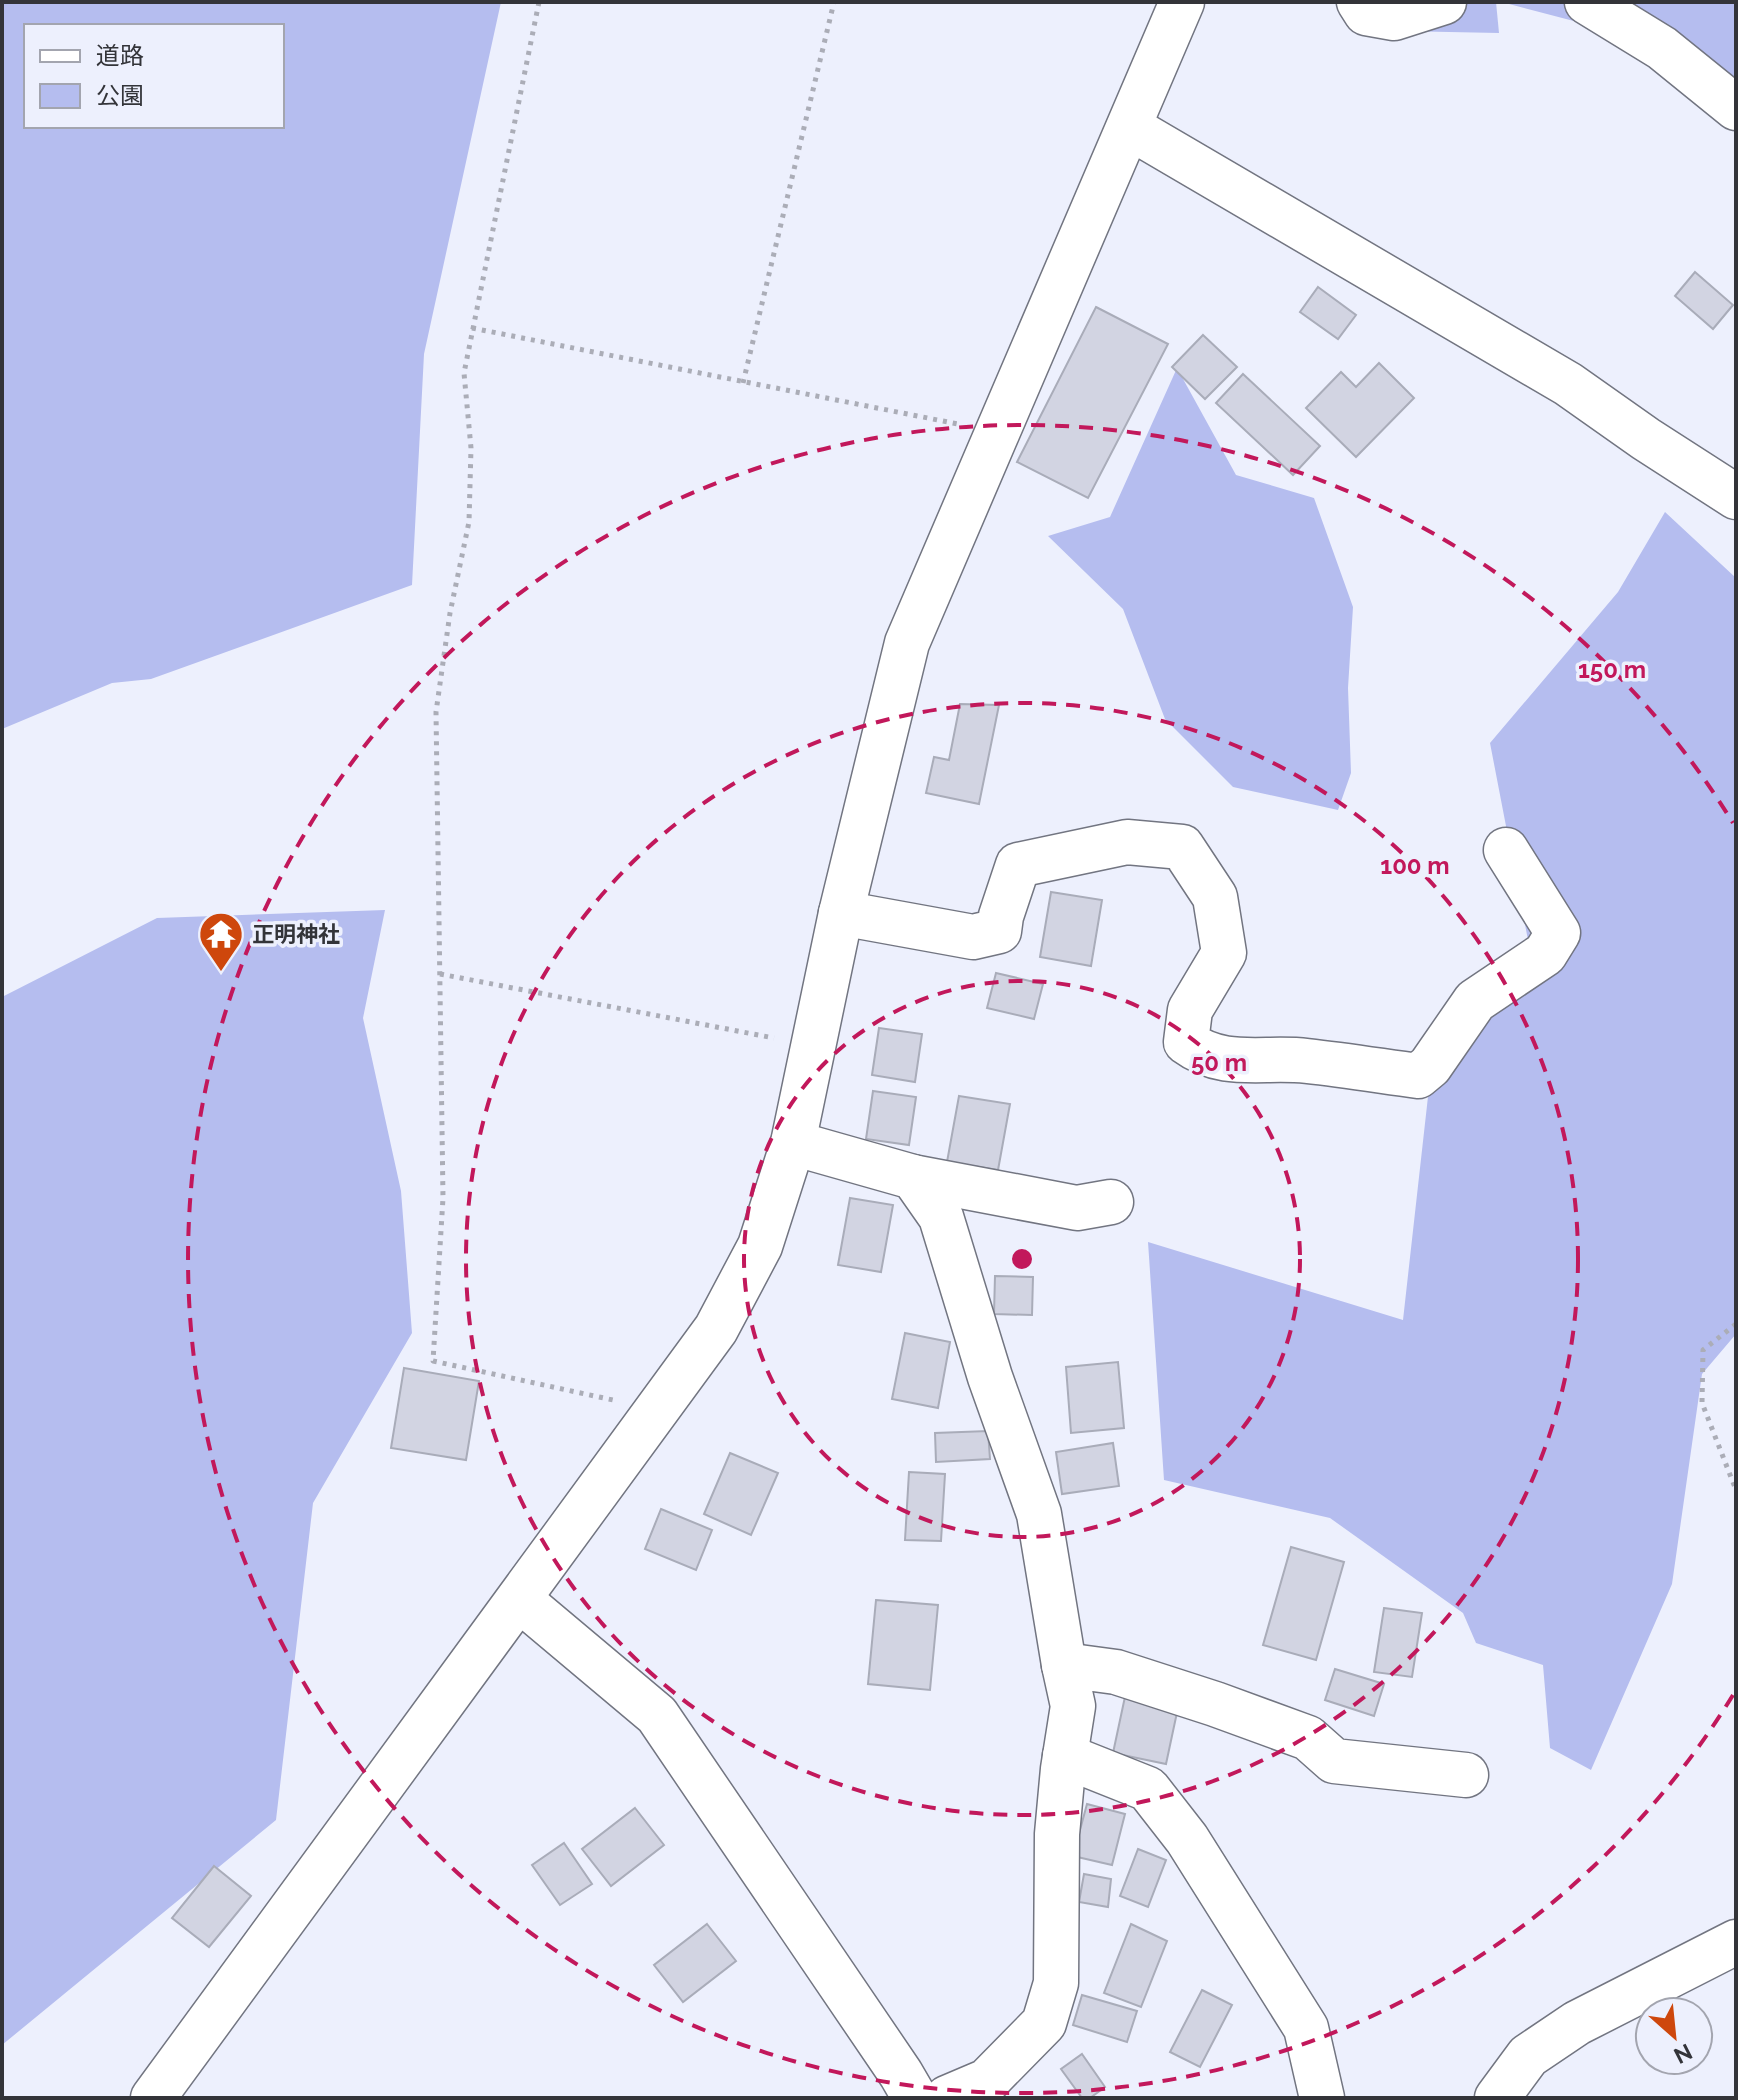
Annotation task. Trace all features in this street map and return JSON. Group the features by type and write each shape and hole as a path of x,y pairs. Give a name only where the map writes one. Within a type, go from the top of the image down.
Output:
{"street":[{"path":"153,2098 716,1329 760,1246 793,1143 841,913 907,643 1182,2"},
{"path":"1359,2 1366,13 1394,18 1444,2"},
{"path":"1587,2 1662,48 1736,108"},
{"path":"1129,127 1568,384 1736,497"},
{"path":"841,913 973,937 999,931 1018,865 1127,842 1182,847 1215,897 1224,953 1190,1010 1186,1042 1203,1054 1228,1060 1303,1060 1418,1076 1430,1066 1475,1001 1545,954 1558,933 1506,850"},
{"path":"793,1143 913,1177 1077,1208 1111,1202"},
{"path":"913,1177 941,1217 990,1377 1039,1514 1073,1706 1057,1834 1056,1983 1044,2023 987,2081 947,2098"},
{"path":"519,1599 657,1715 915,2098"},
{"path":"1064,1665 1116,1672 1308,1738 1334,1761 1466,1775"},
{"path":"1065,1756 1148,1789 1187,1839 1306,2028 1322,2098"},
{"path":"1497,2098 1528,2056 1577,2023 1736,1942"}],"path":[{"path":"539,2 464,373 471,448 469,522 450,613 436,712 443,1198 433,1361 657,1410"},
{"path":"743,383 834,2"},
{"path":"472,328 999,432"},
{"path":"440,974 814,1045"},
{"path":"1736,1324 1703,1350 1702,1403 1736,1490"}],"green space":[{"path":"2,2 501,2 424,354 412,585 151,679 112,683 2,729"},
{"path":"1348,2 1496,2 1499,33 1399,31"},
{"path":"1508,2 1736,2 1736,105 1589,25"},
{"path":"1177,368 1236,475 1314,498 1353,607 1348,688 1351,773 1338,810 1233,787 1165,719 1123,609 1048,536 1110,517"},
{"path":"1665,512 1736,578 1736,1334 1702,1374 1672,1584 1591,1770 1550,1748 1543,1665 1476,1643 1463,1613 1330,1518 1164,1480 1148,1242 1403,1320 1433,1052 1533,966 1490,743 1618,592"},
{"path":"385,910 363,1018 401,1191 412,1333 313,1503 276,1820 2,2045 2,997 157,918"}],"building":[{"path":"1695,272 1733,305 1713,329 1675,296"},
{"path":"1318,287 1356,315 1338,339 1300,312"},
{"path":"1096,307 1168,344 1088,498 1017,462"},
{"path":"1203,335 1237,367 1205,399 1172,367"},
{"path":"1379,363 1414,398 1356,457 1306,408 1341,372 1356,387"},
{"path":"1243,374 1320,446 1293,475 1216,403"},
{"path":"960,704 999,705 979,804 926,793 934,757 949,760"},
{"path":"1051,892 1102,900 1091,966 1040,957"},
{"path":"996,973 1043,984 1034,1019 987,1008"},
{"path":"879,1028 922,1034 915,1082 872,1075"},
{"path":"873,1091 916,1097 909,1145 866,1139"},
{"path":"959,1096 1010,1104 998,1170 947,1162"},
{"path":"850,1198 893,1205 881,1272 838,1265"},
{"path":"995,1276 1033,1277 1032,1315 994,1314"},
{"path":"905,1333 950,1342 938,1408 892,1399"},
{"path":"1118,1362 1124,1428 1071,1433 1066,1367"},
{"path":"404,1368 479,1381 466,1460 391,1448"},
{"path":"988,1431 990,1459 936,1462 935,1433"},
{"path":"1113,1443 1119,1486 1062,1494 1056,1452"},
{"path":"730,1453 778,1473 751,1535 704,1514"},
{"path":"909,1472 945,1474 941,1541 905,1540"},
{"path":"661,1509 712,1530 696,1570 645,1549"},
{"path":"1291,1547 1344,1562 1316,1660 1263,1645"},
{"path":"876,1600 938,1605 930,1690 868,1684"},
{"path":"1384,1608 1422,1613 1412,1677 1374,1672"},
{"path":"1335,1669 1384,1684 1374,1716 1325,1700"},
{"path":"1126,1692 1179,1703 1166,1764 1113,1753"},
{"path":"1087,1804 1125,1814 1112,1865 1073,1856"},
{"path":"635,1808 664,1845 611,1886 582,1849"},
{"path":"564,1843 592,1884 560,1905 532,1865"},
{"path":"1138,1849 1166,1860 1148,1907 1120,1896"},
{"path":"214,1866 251,1896 209,1947 172,1918"},
{"path":"1084,1874 1111,1879 1108,1907 1079,1902"},
{"path":"707,1924 736,1961 683,2002 654,1965"},
{"path":"1131,1924 1167,1941 1141,2007 1104,1993"},
{"path":"1202,1990 1232,2005 1200,2067 1170,2052"},
{"path":"1082,1995 1137,2011 1127,2042 1073,2025"},
{"path":"1082,2054 1105,2087 1090,2098 1082,2098 1061,2069"}],"place":[{"name":"正明神社","path":"221,973"}]}
